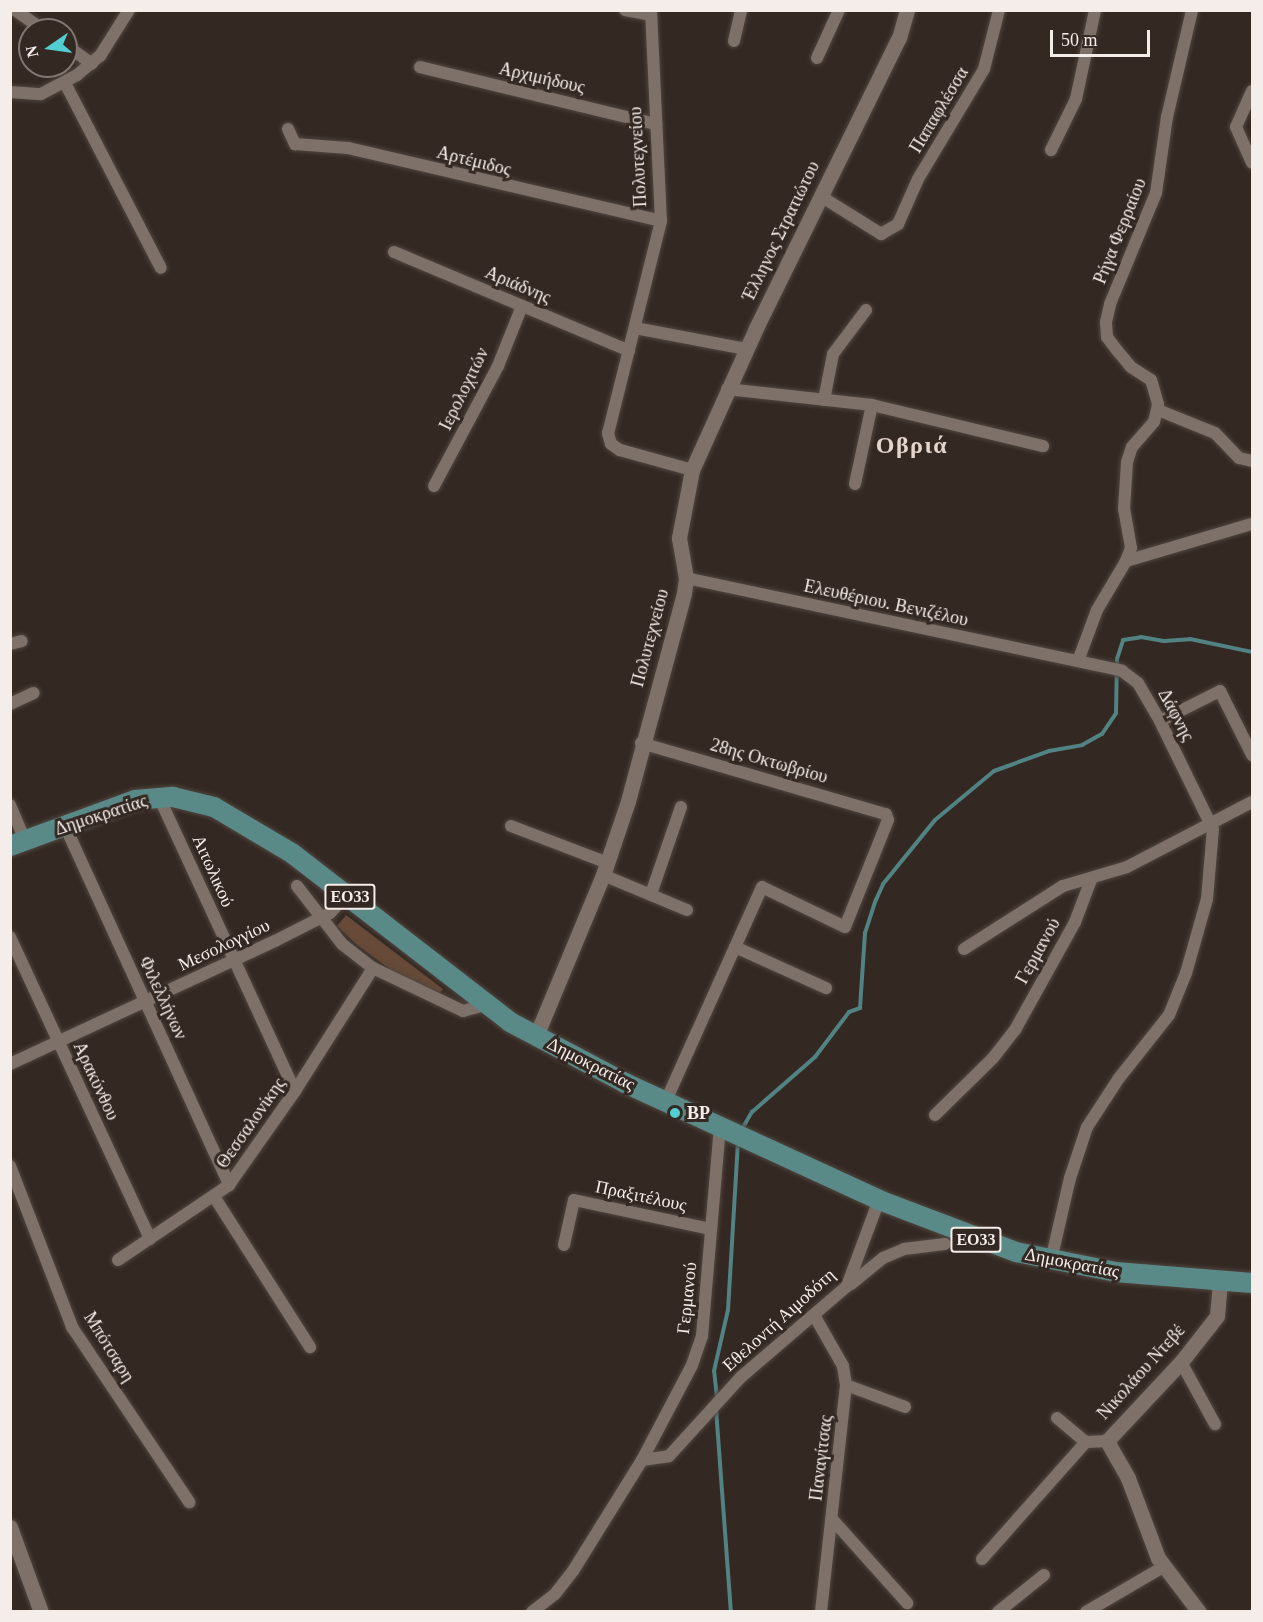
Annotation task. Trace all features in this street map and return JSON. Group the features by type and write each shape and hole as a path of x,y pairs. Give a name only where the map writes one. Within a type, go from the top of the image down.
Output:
{"main road":[{"name":"Δημοκρατίας","path":"18,844 135,800 159,797 193,800 240,820 347,895 484,1005 536,1036 666,1101 879,1200 990,1245 1051,1260 1116,1272 1220,1283"},
{"name":"ΕΟ33","path":"1220,1283 1252,1283"}],"street":[{"path":"10,92 41,94 65,82 92,63 129,10"},
{"path":"625,10 651,13"},
{"path":"734,41 741,10"},
{"path":"818,57 839,10"},
{"name":"Έλληνος Στρατιώτου","path":"692,470 746,349 899,38 907,10"},
{"name":"Παπαφλέσσα","path":"822,197 881,234 898,224 918,179 984,69 999,10"},
{"path":"1051,150 1076,99 1095,10"},
{"name":"Ρήγα Φερραίου","path":"1158,410 1150,380 1131,367 1116,349 1107,337 1106,322 1160,178 1167,117 1192,10"},
{"name":"Πολυτεχνείου","path":"536,1036 606,869 686,578 679,538 692,470 624,452 610,441 609,418 629,351 661,222 651,13"},
{"path":"78,53 92,63"},
{"name":"Αρχιμήδους","path":"420,67 656,124"},
{"path":"65,82 160,268"},
{"path":"1252,92 1236,127 1252,163"},
{"name":"Αρτέμιδος","path":"288,129 296,144 348,148 661,222"},
{"name":"Αριάδνης","path":"394,252 629,351"},
{"name":"Ιερολοχιτών","path":"434,486 498,366 522,306"},
{"path":"824,400 833,354 866,310"},
{"path":"635,328 746,349"},
{"path":"727,389 872,405 1043,446"},
{"path":"855,484 872,405"},
{"path":"1078,661 1097,610 1131,548 1124,509 1127,462 1132,447 1154,422 1158,410 1215,433 1239,458 1252,461"},
{"path":"1125,561 1252,524"},
{"name":"Ελευθέριου. Βενιζέλου","path":"686,578 1078,661"},
{"name":"Δάφνης","path":"1078,661 1122,670 1138,683 1160,721 1211,823"},
{"path":"1160,721 1220,691 1252,755"},
{"path":"10,704 34,693"},
{"name":"28ης Οκτωβρίου","path":"641,743 886,814 887,827 845,927 762,886 735,947"},
{"name":"Αιτωλικού","path":"159,797 295,1091"},
{"path":"964,950 1058,889 1127,867 1252,802"},
{"path":"10,805 18,844"},
{"path":"651,894 681,807"},
{"path":"1051,1260 1072,1168 1087,1127 1119,1078 1169,1016 1180,990 1207,899 1215,842 1211,823"},
{"name":"Φιλελλήνων","path":"65,826 229,1185"},
{"path":"511,826 687,909"},
{"name":"Γερμανού","path":"935,1115 993,1058 1015,1030 1075,922 1091,880"},
{"path":"297,886 320,918 347,948 373,968 463,1011 484,1005"},
{"name":"Μεσολογγίου","path":"10,1064 234,961 320,918 337,908 347,895"},
{"name":"Αρακύνθου","path":"10,937 150,1239"},
{"path":"666,1101 735,947 826,988"},
{"name":"Θεσσαλονίκης","path":"118,1260 215,1198 229,1185 295,1091 373,968"},
{"name":"Γερμανού","path":"532,1611 555,1594 573,1571 642,1460 700,1344 709,1283 711,1229 725,1128"},
{"name":"Μπότσαρη","path":"10,1166 72,1327 189,1502"},
{"path":"215,1198 310,1347"},
{"name":"Πραξιτέλους","path":"564,1245 574,1200 711,1229"},
{"name":"Εθελοντή Αιμοδότη","path":"642,1460 669,1456 722,1396 847,1286 879,1200"},
{"path":"847,1286 883,1258 922,1244 945,1244"},
{"name":"Νικολάου Ντεβέ","path":"1199,1611 1163,1567 1142,1522 1128,1478 1107,1441 1181,1362 1217,1316 1220,1283"},
{"name":"Παναγίτσας","path":"814,1316 843,1366 846,1385 821,1611"},
{"path":"1181,1362 1215,1424"},
{"path":"846,1385 905,1407"},
{"path":"1057,1418 1086,1442 1107,1441"},
{"path":"982,1559 1086,1442"},
{"path":"832,1519 908,1604"},
{"path":"10,1527 41,1611"},
{"path":"1086,1611 1163,1567"},
{"path":"998,1611 1044,1575"}],"shaded area":[{"path":"346,915 443,989 440,993 390,969 357,945 337,926"}],"waterway":[{"path":"742,1129 752,1112 815,1057 849,1012 860,1008 865,933 876,900 883,884 935,820 994,771 1049,751 1082,745 1102,734 1116,713 1117,659 1123,640 1141,637 1164,641 1190,639 1252,652"},
{"path":"717,1398 714,1371 728,1310 738,1141"},
{"path":"716,1409 731,1612"}],"place":[{"name":"BP","path":"675,1113"}],"district":[{"name":"Οβριά","path":"912,446"}]}
